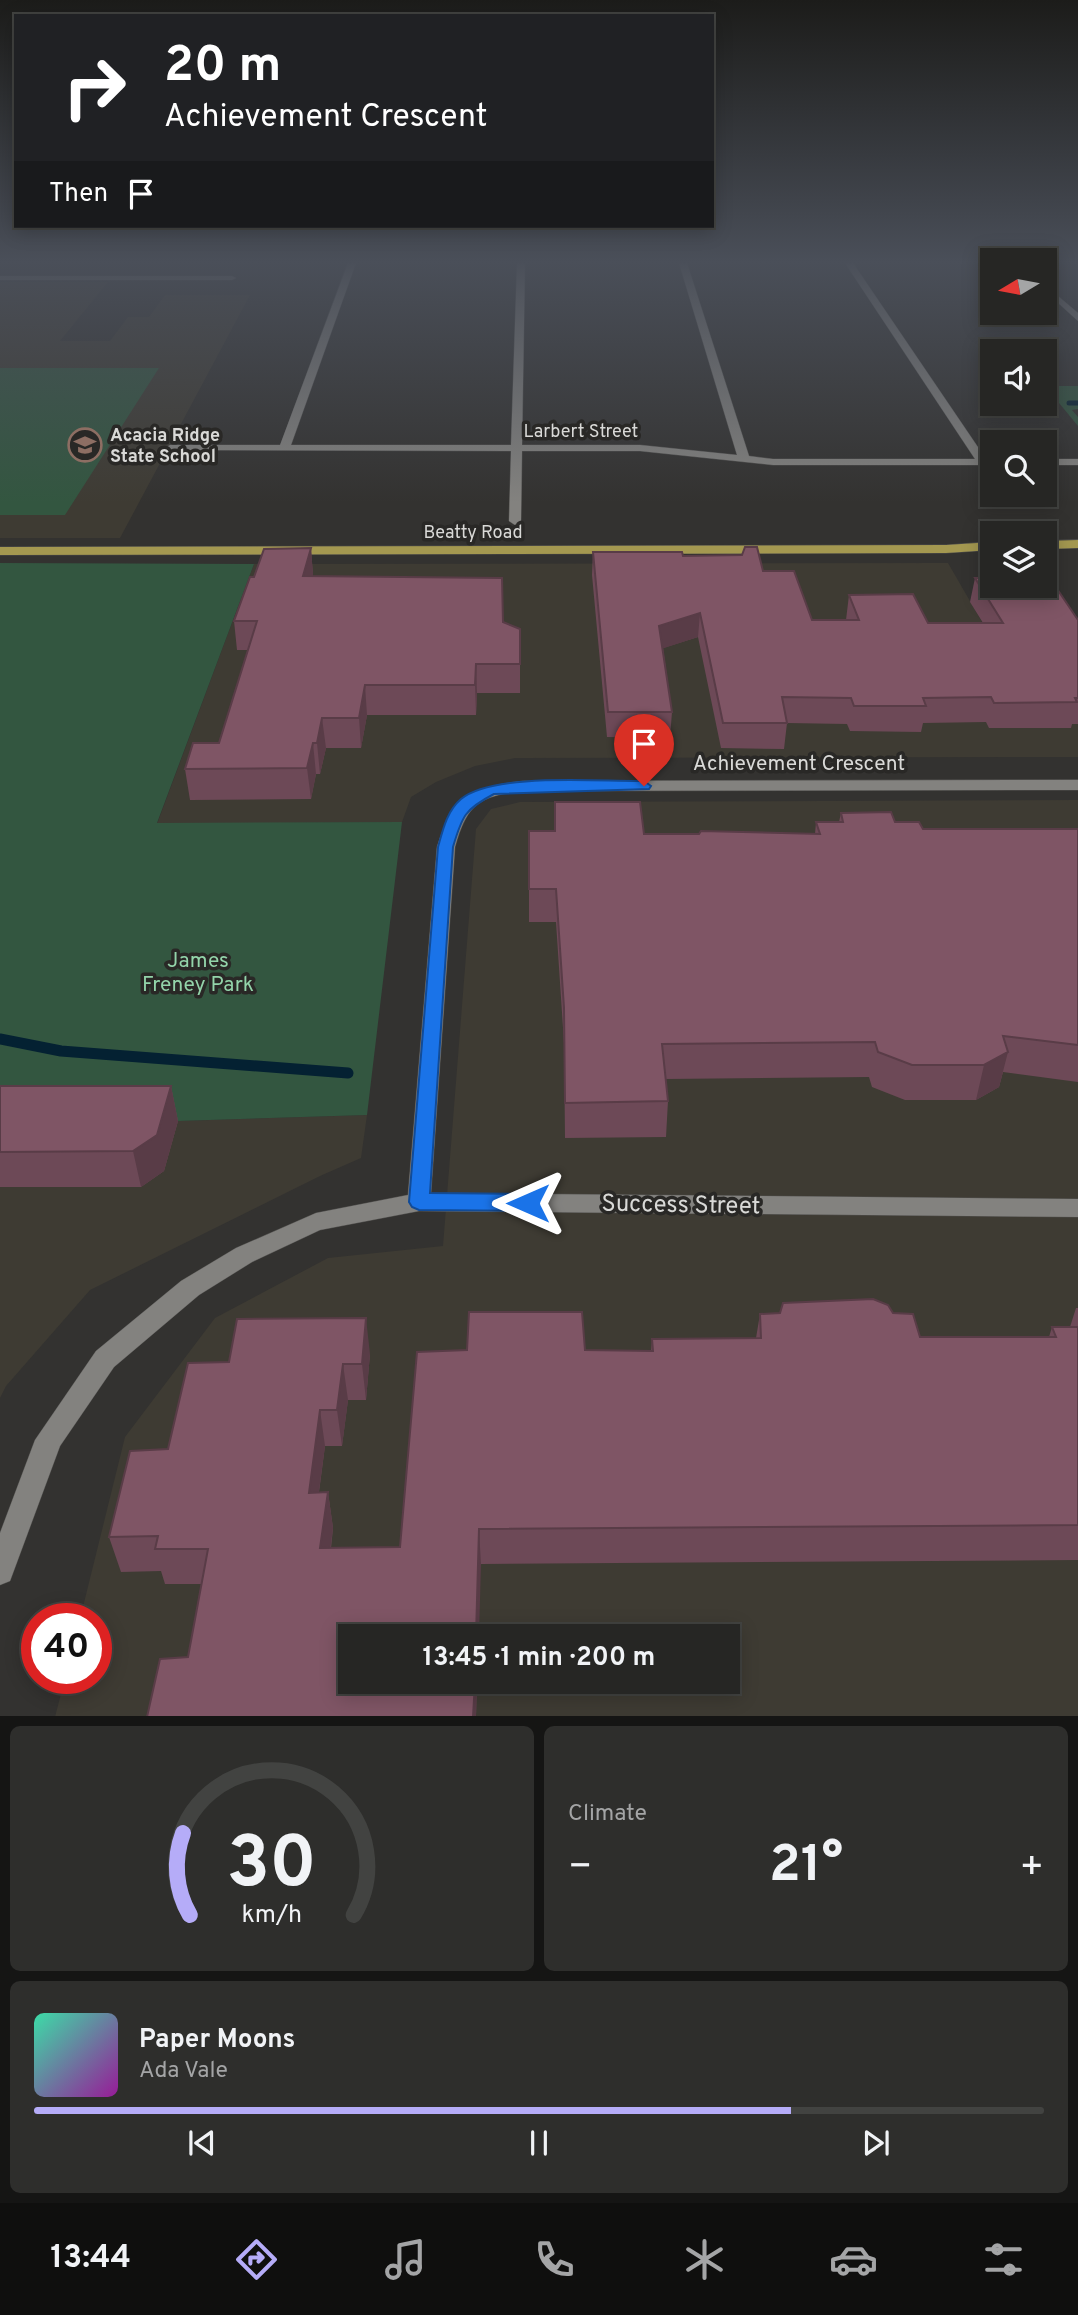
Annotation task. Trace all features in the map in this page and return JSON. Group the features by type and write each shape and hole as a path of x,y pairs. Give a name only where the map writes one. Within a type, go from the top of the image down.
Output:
{"main road":[{"path":"1057,545 1078,544"},
{"name":"Beatty Road","path":"0,551 980,547"},
{"name":"Beatty Road","path":"946,549 980,552"},
{"path":"1057,553 1078,553"}],"street":[{"path":"285,447 323,343"},
{"path":"515,521 519,343"},
{"path":"708,343 744,459"},
{"path":"905,343 980,451"},
{"name":"Larbert Street","path":"170,448 640,448 773,462 980,462"},
{"path":"1057,462 1078,462"},
{"name":"Achievement Crescent","path":"419,1202 446,847 453,819 467,802 491,789 523,786 1078,785"},
{"name":"Success Street","path":"0,1571 49,1440 104,1359 190,1288 244,1255 316,1222 419,1202 1078,1208"}],"shaded area":[{"name":"Acacia Ridge State School","path":"0,343 224,343 120,538 0,538"},
{"path":"948,563 989,634 1078,633 1078,757 515,758 475,766 436,782 411,797 402,822 157,824 254,564"},
{"path":"1078,800 1078,1716 55,1716 61,1694 112,1694 112,1603 84,1603 125,1437 215,1318 328,1258 443,1246 476,829 491,809 520,802"},
{"path":"367,1115 361,1158 90,1290 6,1386 0,1398 0,1121 178,1121"}],"green space":[{"path":"0,368 159,368 65,515 0,515"},
{"path":"1057,386 1078,386 1078,409 1072,410 1078,417 1078,426 1057,401"},
{"name":"James Freney Park","path":"0,563 254,564 157,823 402,822 367,1115 178,1121 0,1121"}],"building":[{"path":"745,547 757,547 763,571 794,571 812,620 859,620 849,595 913,594 928,623 1003,623 987,598 1057,598 1057,589 1078,620 1077,702 994,703 991,697 923,698 926,706 854,706 851,698 782,697 787,723 723,723 700,613 659,626 672,712 608,712 593,552 682,552 683,556 742,555"},
{"path":"311,548 303,576 502,578 503,622 520,629 520,664 476,664 475,685 365,685 359,718 322,718 317,743 313,743 307,768 185,769 193,743 219,743 257,621 234,621 250,577 254,577 264,549"},
{"path":"555,802 640,802 644,834 699,834 701,831 820,834 816,822 843,822 841,813 891,812 895,822 919,822 923,829 1078,829 1078,1045 1003,1036 1008,1052 984,1065 912,1065 878,1052 875,1042 662,1044 668,1101 565,1103 564,1008 556,889 529,889 529,831 555,831"},
{"path":"0,1086 171,1086 157,1135 133,1151 0,1152"},
{"path":"873,1299 888,1305 893,1313 913,1314 920,1337 1056,1337 1052,1327 1078,1327 1078,1525 479,1529 476,1624 338,1624 338,1694 474,1694 473,1716 147,1716 160,1659 188,1657 208,1549 155,1549 158,1536 109,1537 130,1451 168,1449 188,1363 229,1362 237,1319 366,1318 362,1364 343,1364 337,1410 320,1410 309,1493 328,1492 320,1548 400,1547 417,1352 467,1350 469,1312 582,1312 585,1350 653,1351 652,1339 761,1338 760,1314 780,1313 783,1303"}],"waterway":[{"path":"1069,403 1078,403"},
{"path":"0,1039 61,1051 348,1073"}],"place":[{"name":"Acacia Ridge State School","path":"85,445"}],"route":[{"path":"528,1203 419,1202 449,833 453,819 467,802 491,789 523,786 644,786"}]}
